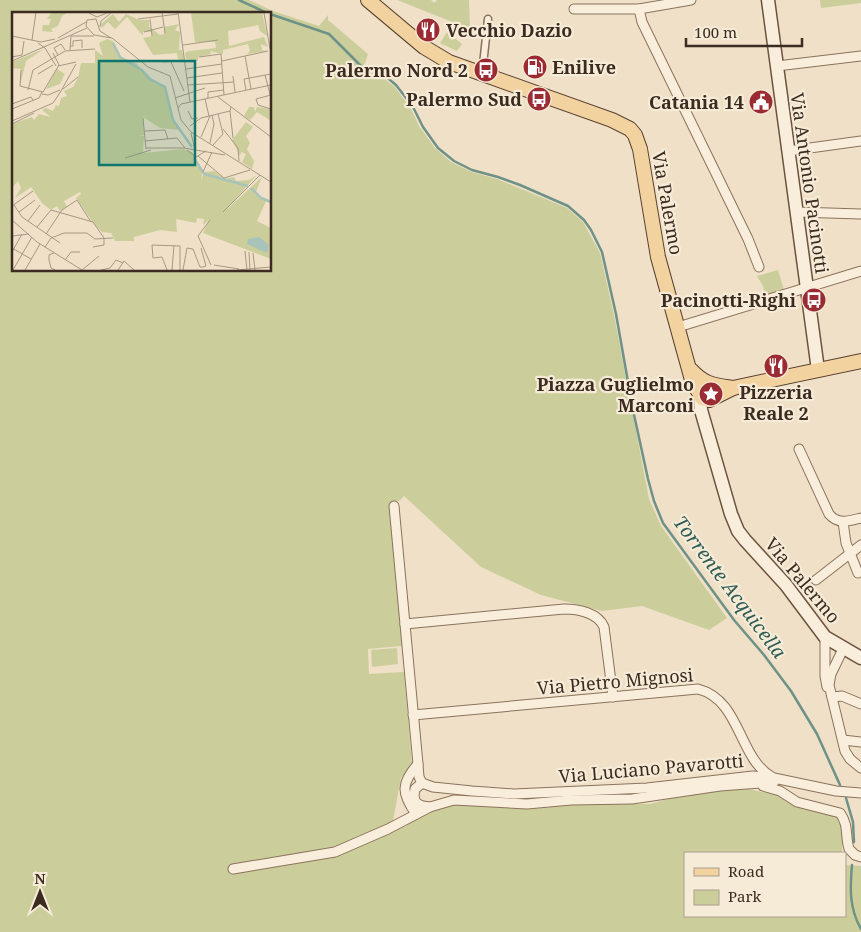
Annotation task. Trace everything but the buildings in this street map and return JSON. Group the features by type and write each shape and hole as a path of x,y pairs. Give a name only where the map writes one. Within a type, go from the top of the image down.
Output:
{"main road":[{"name":"Via Palermo","path":"368,0 433,53 449,62 622,124 635,135 644,164 658,257 692,380 708,392 701,410 731,514 738,531 786,585 816,628 825,637 861,658"},
{"name":"Via Antonio Pacinotti","path":"768,0 818,370"},
{"path":"708,392 861,361"}],"street":[{"path":"574,9 639,9 691,0"},
{"path":"639,9 642,22 748,239 759,267"},
{"path":"482,74 488,19"},
{"path":"776,66 861,56"},
{"path":"788,152 861,141"},
{"path":"796,212 861,214"},
{"path":"678,326 861,271"},
{"path":"799,449 832,518 843,522 861,518"},
{"path":"394,506 419,776 422,783 415,789 414,799 419,806 430,807"},
{"path":"843,522 846,542 858,573"},
{"path":"816,580 861,545"},
{"path":"405,624 564,609 588,613 600,620 604,627 613,697"},
{"path":"825,637 826,685 832,697"},
{"path":"843,649 830,681 832,697 847,755 861,768"},
{"name":"Via Pietro Mignosi","path":"414,715 698,689 710,693 724,705 762,774 786,781"},
{"path":"832,697 842,696 861,704"},
{"path":"843,740 861,742"},
{"path":"416,814 406,799 405,788 408,776 418,764"},
{"name":"Via Luciano Pavarotti","path":"422,783 433,787 514,794 628,790 762,774"},
{"path":"234,869 336,852 388,829 430,807 447,801 462,800 527,804 571,800 632,799 720,786 786,781 836,791 860,792"},
{"path":"786,781 788,794"},
{"path":"751,784 772,788 788,794 797,802 840,813 847,828 849,849 855,855 861,857"}],"green space":[{"path":"0,0 249,0 273,11 319,26 328,15 328,20 368,54 364,66 370,72 394,86 435,148 451,162 472,172 497,179 567,208 583,222 600,253 614,315 649,499 661,526 727,618 709,630 642,606 602,611 541,595 481,567 404,496 399,501 391,501 402,646 368,649 369,674 404,672 412,765 401,778 393,821 381,827 384,835 406,826 419,817 457,803 519,809 546,808 571,803 650,804 668,799 725,790 749,789 775,795 807,809 835,816 840,821 842,830 842,852 684,852 684,917 846,917 846,865 861,866 861,932 0,932"},
{"path":"397,0 431,0 434,3 437,0 469,0 470,29"},
{"path":"820,0 861,0 861,3 821,8"},
{"path":"447,32 462,44 457,51 440,43"},
{"path":"778,270 784,290 765,295 763,286 757,276"},
{"path":"397,648 398,664 372,667 371,650"}],"waterway":[{"name":"Torrente Acquicella","path":"239,0 265,12"},
{"name":"Torrente Acquicella","path":"271,14 329,34 363,68"},
{"name":"Torrente Acquicella","path":"370,70 384,75 396,85 413,107 423,127 438,148 454,161 472,170 520,185 568,206 584,220 591,230 602,252 648,479 663,523 734,620 791,691 817,734 840,785"},
{"name":"Torrente Acquicella","path":"846,798 853,822 854,842"},
{"name":"Torrente Acquicella","path":"852,865 852,906 861,929"}],"place":[{"name":"Vecchio Dazio","path":"428,30"},
{"name":"Enilive","path":"535,67"},
{"name":"Palermo Nord 2","path":"486,70"},
{"name":"Palermo Sud","path":"539,99"},
{"name":"Catania 14","path":"761,102"},
{"name":"Pacinotti-Righi","path":"814,300"},
{"name":"Pizzeria Reale 2","path":"776,366"},
{"name":"Piazza Guglielmo Marconi","path":"711,394"}]}
